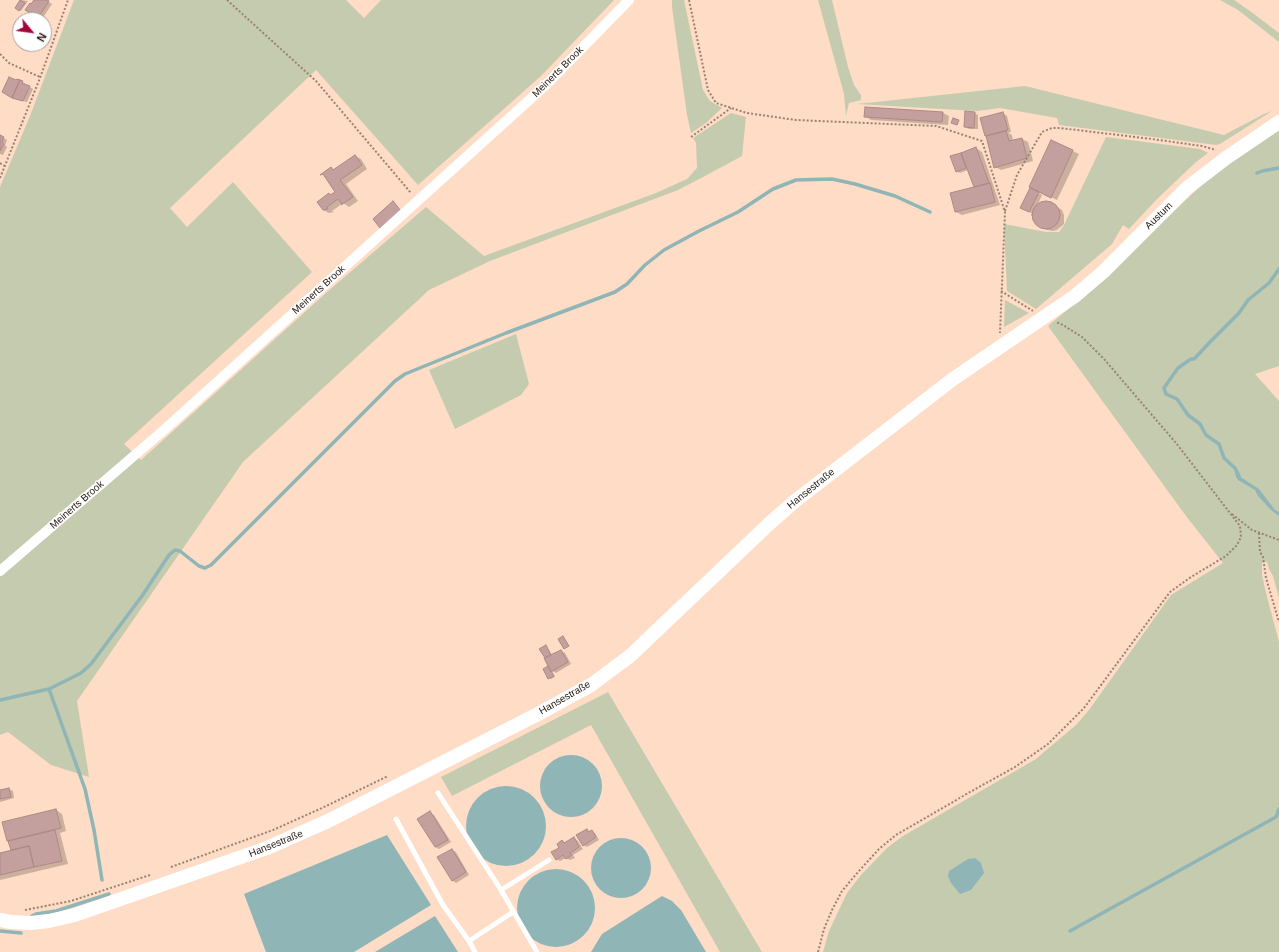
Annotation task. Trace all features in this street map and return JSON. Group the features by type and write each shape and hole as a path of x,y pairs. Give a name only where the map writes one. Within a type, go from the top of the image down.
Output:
{"street":[{"name":"Meinerts Brook","path":"0,571 164,430 547,84 629,0"},
{"name":"Austum","path":"1040,316 1075,296 1103,272 1151,223 1193,184 1226,158 1279,122"},
{"name":"Hansestraße","path":"0,920 30,923 49,921 75,915 267,848 328,821 591,685 630,656 770,523 822,479 953,379 1040,316"}],"lane":[{"path":"438,793 501,890 536,952"},
{"path":"396,819 443,905 469,940 475,952"},
{"path":"501,890 549,860"},
{"path":"469,940 514,912"}],"path":[{"path":"0,178 40,78 68,1 64,0"},
{"path":"227,0 316,81 417,200"},
{"path":"689,0 708,90 716,103 748,113 796,120 936,126 982,141 1005,212"},
{"path":"0,54 9,63 40,78"},
{"path":"691,137 731,108"},
{"path":"1006,332 1000,336 1005,212 1017,175 1042,132 1052,128 1060,128 1202,146 1220,152"},
{"path":"0,163 5,166"},
{"path":"818,952 824,929 842,891 879,849 896,835 1015,767 1048,744 1084,708 1170,592 1190,577 1226,556 1237,545 1241,537 1240,526 1176,443 1104,359 1082,337 1063,325 1040,316 1002,291"},
{"path":"1228,511 1252,530 1279,540"},
{"path":"1259,533 1260,552 1263,557 1266,578 1279,622"},
{"path":"165,870 273,830 322,808 390,774"},
{"path":"20,910 71,900 150,875"}],"green space":[{"path":"74,0 346,0 364,18 381,0 614,0 541,76 418,185 316,70 170,208 187,227 233,182 312,272 124,444 141,460 326,293 426,207 484,256 656,193 687,179 697,168 696,143 693,138 731,113 746,117 742,156 678,190 490,261 429,290 243,462 77,701 89,777 51,765 8,732 0,735 0,187 30,116"},
{"path":"672,0 684,0 703,90 710,101 722,108 706,123 691,133 687,115"},
{"path":"818,0 832,0 848,67 854,85 861,95 861,100 849,103 846,116 844,94"},
{"path":"1220,0 1234,0 1250,11 1279,33 1279,42 1238,10"},
{"path":"1025,86 1224,135 1272,111 1220,144 1216,145 1059,125 1057,118 1000,108 977,111 857,104"},
{"path":"1279,129 1279,366 1255,374 1279,401 1279,598 1273,576 1267,562 1262,563 1262,575 1279,642 1279,952 823,952 829,931 847,893 861,875 887,848 903,836 1036,759 1076,725 1089,710 1171,595 1223,563 1186,516 1048,326 1104,279 1208,179"},
{"path":"1106,137 1200,149 1208,153 1196,162 1156,200 1129,229 1123,225 1112,244 1036,309 1007,291 1004,224 1046,232 1059,232 1064,225"},
{"path":"1005,300 1029,313 1004,327"},
{"path":"516,334 529,384 521,395 455,429 429,370"},
{"path":"608,692 762,952 720,952 591,725 452,796 441,777"}],"water":[{"path":"1235,472 1238,472 1239,476 1259,489 1275,510 1279,512 1279,516 1258,496 1255,490 1238,480"},
{"path":"565,755 577,755 593,764 600,774 602,786 600,798 593,808 577,817 565,817 554,812 545,803 540,792 540,780 545,769 554,760"},
{"path":"506,786 521,789 534,798 543,811 546,826 543,841 534,854 521,863 506,866 491,863 478,854 469,841 466,826 469,811 478,798 491,789"},
{"path":"387,835 431,905 354,952 266,952 244,894"},
{"path":"615,838 627,838 638,843 646,851 651,862 649,880 638,893 627,898 615,898 604,893 596,885 591,874 591,862 596,851 604,843"},
{"path":"975,858 981,863 984,873 971,890 960,894 951,883 948,876 949,871 968,859"},
{"path":"556,869 571,872 584,880 592,893 595,908 592,923 584,936 571,944 556,947 541,944 528,936 520,923 517,908 520,893 528,880 541,872"},
{"path":"662,896 672,901 681,910 706,952 591,952 602,934"},
{"path":"435,916 458,952 375,952"}],"building":[{"path":"20,0 25,3 19,11 15,8"},
{"path":"34,0 49,1 42,12 28,12 25,10 30,3 31,4"},
{"path":"9,77 20,80 12,98 2,92"},
{"path":"20,80 23,81 22,83 30,86 23,101 12,98"},
{"path":"865,107 943,112 942,122 864,117"},
{"path":"965,111 975,112 974,128 964,127"},
{"path":"1003,112 1008,130 985,136 980,118"},
{"path":"953,118 959,120 957,125 951,123"},
{"path":"1006,131 1009,141 1022,138 1027,158 994,168 986,136"},
{"path":"0,135 4,137 2,142 4,144 0,151"},
{"path":"1051,140 1073,150 1051,198 1029,187"},
{"path":"976,147 989,183 974,187 961,153"},
{"path":"961,153 966,168 956,172 950,156"},
{"path":"355,155 362,165 340,180 353,197 341,205 342,204 338,199 327,207 328,209 323,210 317,202 329,193 330,195 335,192 323,174 320,175 331,167 333,170"},
{"path":"990,183 995,202 955,212 950,193"},
{"path":"1030,188 1039,192 1029,212 1020,208"},
{"path":"393,201 401,211 380,228 373,219"},
{"path":"1046,201 1056,205 1060,215 1056,225 1046,229 1036,225 1032,215 1036,205"},
{"path":"563,636 569,646 564,649 558,639"},
{"path":"546,645 551,655 545,658 539,649"},
{"path":"561,650 568,662 551,672 544,658"},
{"path":"548,666 554,676 548,679 543,669"},
{"path":"9,788 11,797 0,799 0,790"},
{"path":"56,809 61,828 7,841 2,822"},
{"path":"430,811 448,840 435,847 417,819"},
{"path":"587,829 588,832 592,830 596,837 583,846 576,835"},
{"path":"55,830 62,861 34,867 29,846 11,850 8,841"},
{"path":"574,837 579,847 570,853 572,855 566,859 563,855 556,860 551,852 559,848 557,844 562,840 564,843"},
{"path":"29,846 34,867 0,875 0,853"},
{"path":"452,849 466,872 452,881 437,857"}],"waterway":[{"path":"1257,173 1279,168"},
{"path":"0,700 49,689 81,673 91,664 142,596 169,555 175,550 180,551 199,566 205,568 211,565 395,381 405,374 506,333 615,292 627,284 645,265 664,250 738,212 773,189 796,180 832,179 855,184 895,196 930,212"},
{"path":"1239,476 1235,468 1224,458 1219,444 1206,435 1200,424 1188,415 1177,399 1166,394 1164,388 1178,368 1191,359 1194,359 1239,313 1248,300 1269,283 1279,269"},
{"path":"49,689 85,789 94,830 102,880"},
{"path":"1070,931 1276,817 1279,809"},
{"path":"32,916 56,911 109,894"},
{"path":"0,931 21,933"}]}
